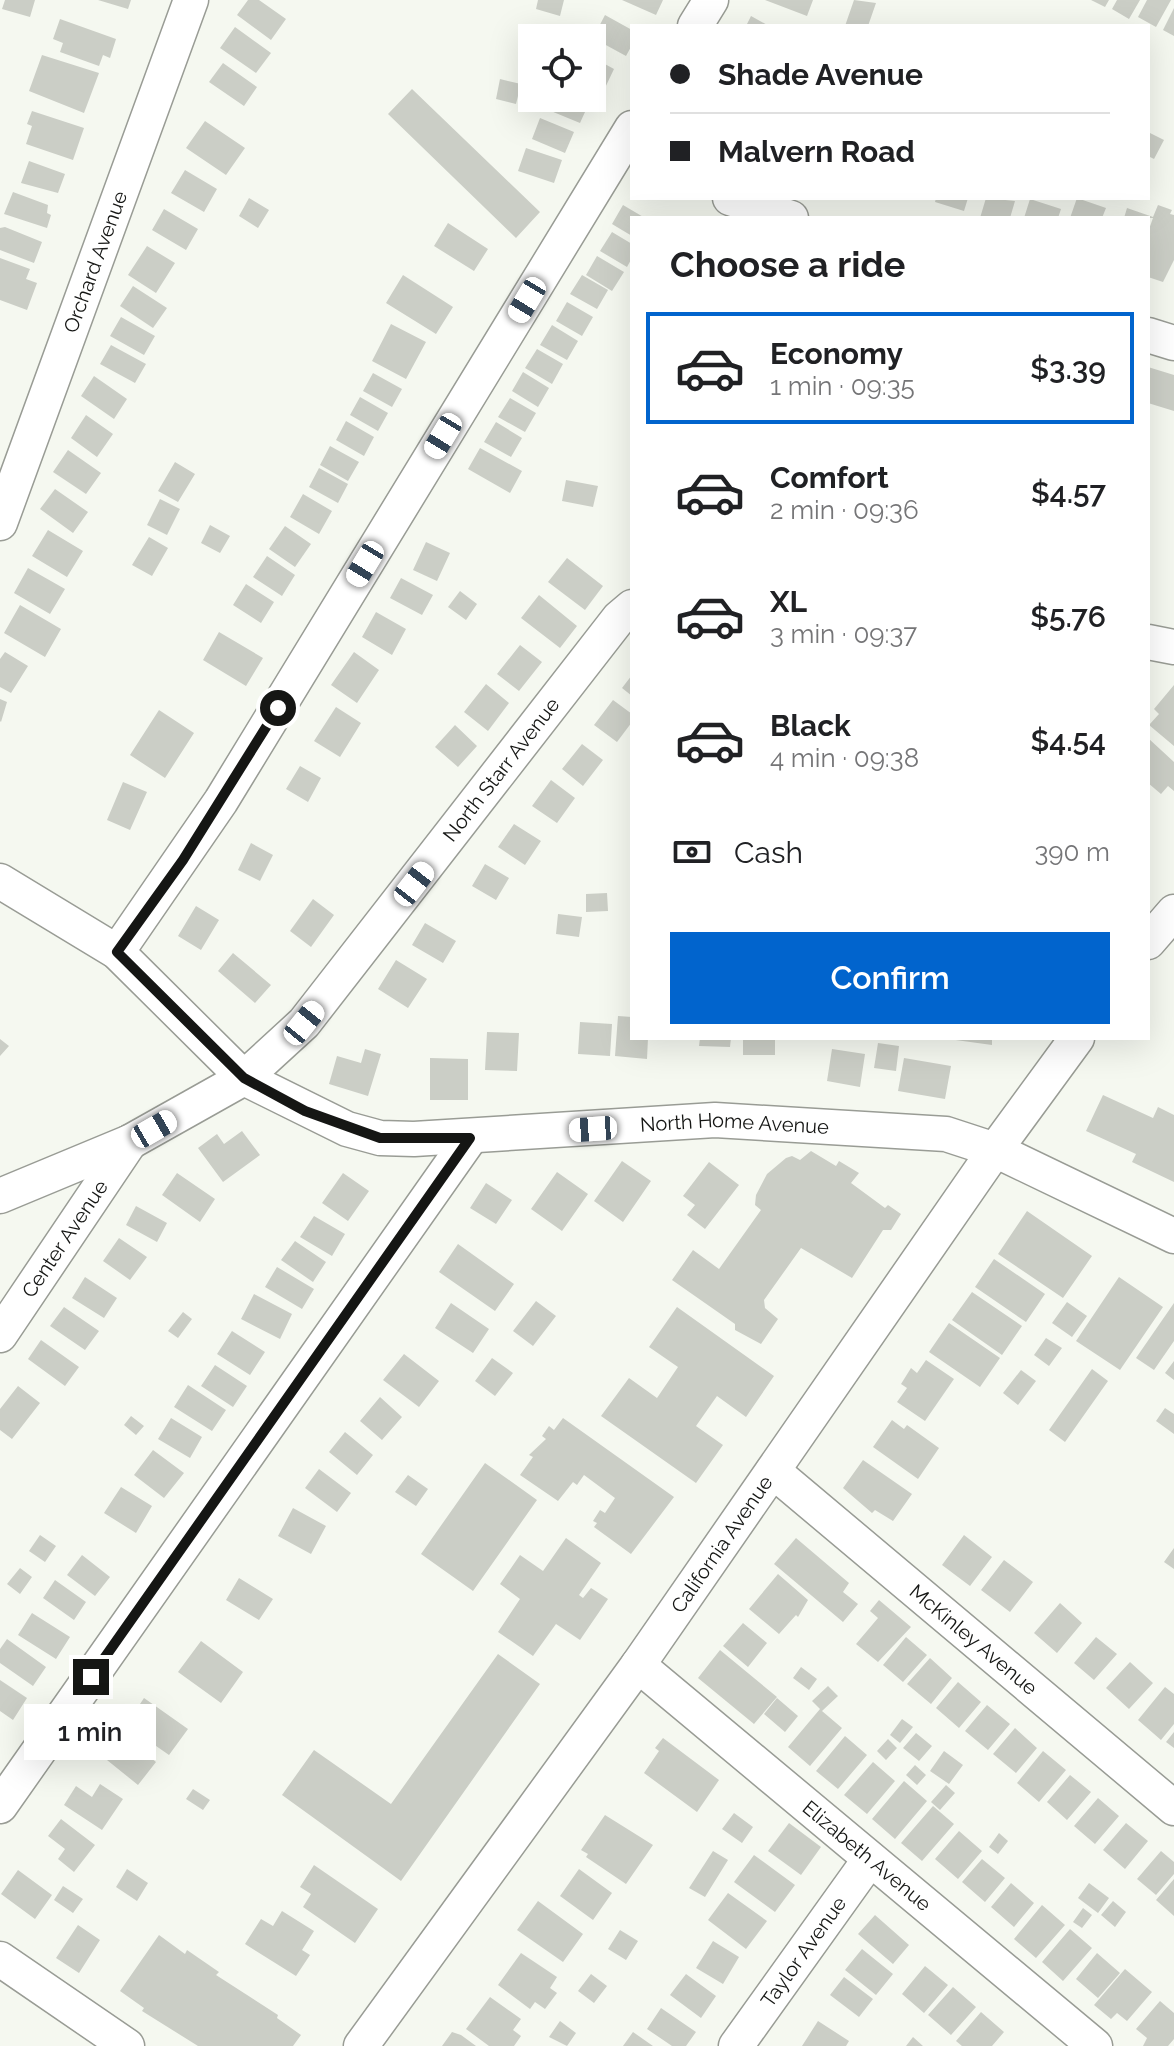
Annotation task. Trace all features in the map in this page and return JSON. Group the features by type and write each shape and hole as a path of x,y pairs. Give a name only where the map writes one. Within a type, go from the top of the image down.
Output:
{"street":[{"name":"Orchard Avenue","path":"0,523 191,0"},
{"path":"696,24 711,0"},
{"path":"117,952 221,801 622,163 630,135"},
{"path":"736,200 785,216"},
{"path":"1150,336 1174,343"},
{"name":"North Starr Avenue","path":"0,1196 130,1142 244,1078 304,1023 619,618 630,609"},
{"path":"1150,642 1174,647"},
{"name":"North Home Avenue","path":"0,881 117,952 244,1078 305,1111 380,1138 470,1138 715,1120 946,1134 995,1150 1174,1236"},
{"path":"1150,940 1174,912"},
{"name":"California Avenue","path":"361,2046 638,1665 995,1150 1076,1040"},
{"path":"0,1806 470,1138"},
{"name":"Center Avenue","path":"0,1335 130,1142"},
{"name":"McKinley Avenue","path":"773,1471 1174,1808"},
{"name":"Elizabeth Avenue","path":"638,1665 1095,2046"},
{"name":"Taylor Avenue","path":"736,2046 870,1859"},
{"path":"0,1959 127,2046"}],"building":[{"path":"5,0 35,0 30,17 2,9"},
{"path":"98,0 131,0 128,9"},
{"path":"248,0 259,0 286,19 271,40 237,15"},
{"path":"538,0 564,0 560,16 536,9"},
{"path":"622,0 663,0 656,15"},
{"path":"765,0 813,0 807,16"},
{"path":"854,0 876,3 869,24 846,24"},
{"path":"1091,0 1109,0 1105,7"},
{"path":"1117,0 1140,0 1129,19 1112,9"},
{"path":"1147,0 1171,0 1156,27 1138,17"},
{"path":"1174,8 1174,36 1163,30"},
{"path":"605,15 630,29 630,49 626,56 606,45 606,24 600,24"},
{"path":"751,16 765,24 747,24"},
{"path":"60,19 116,39 110,58 103,55 99,66 60,52 63,43 53,39"},
{"path":"235,27 271,53 256,73 220,48"},
{"path":"42,55 99,73 84,113 29,91"},
{"path":"223,63 257,87 244,106 209,82"},
{"path":"606,65 614,69 606,86"},
{"path":"500,79 518,83 516,104 496,99"},
{"path":"412,89 540,212 516,238 388,114"},
{"path":"32,111 84,128 73,160 26,144 32,126 27,124"},
{"path":"553,112 585,112 580,123"},
{"path":"540,118 574,132 565,153 532,139"},
{"path":"205,121 245,148 226,175 186,148"},
{"path":"1150,133 1164,140 1154,159 1150,157"},
{"path":"526,148 562,160 554,183 518,171"},
{"path":"29,161 65,174 58,193 21,183"},
{"path":"185,170 217,189 204,212 171,193"},
{"path":"13,192 48,205 47,213 51,215 47,228 4,214"},
{"path":"249,198 269,210 258,228 239,216"},
{"path":"936,200 967,200 964,211"},
{"path":"985,200 1015,201 1011,216 981,216"},
{"path":"1030,200 1061,209 1059,216 1025,216"},
{"path":"1076,200 1106,208 1103,216 1071,216"},
{"path":"623,205 642,216 630,216 630,235 612,224"},
{"path":"1158,205 1172,210 1170,214 1174,215 1174,260 1163,282 1150,278 1150,226 1153,218 1125,216 1127,208 1153,217"},
{"path":"164,209 198,229 186,250 152,230"},
{"path":"448,223 488,249 474,271 434,246"},
{"path":"5,227 42,242 34,263 0,250 0,228"},
{"path":"612,232 630,243 630,262 627,267 600,251"},
{"path":"147,246 175,263 156,293 128,275"},
{"path":"597,256 624,272 612,291 586,275"},
{"path":"0,258 30,269 26,279 37,283 27,310 0,300"},
{"path":"403,275 453,307 436,334 386,303"},
{"path":"582,275 608,290 597,309 570,294"},
{"path":"133,286 167,308 153,328 120,306"},
{"path":"567,302 593,317 582,336 556,321"},
{"path":"121,317 155,336 144,355 110,336"},
{"path":"391,324 426,342 406,379 372,361"},
{"path":"552,325 578,341 567,360 540,345"},
{"path":"111,345 146,364 135,383 100,364"},
{"path":"537,349 563,364 552,384 525,368"},
{"path":"1150,368 1174,375 1174,411 1150,404"},
{"path":"523,372 549,388 538,407 512,391"},
{"path":"373,373 402,389 392,407 363,391"},
{"path":"94,376 127,399 114,419 81,396"},
{"path":"360,397 388,413 378,431 350,415"},
{"path":"510,398 536,413 525,432 498,417"},
{"path":"86,415 113,434 97,457 71,438"},
{"path":"346,421 374,437 364,456 336,440"},
{"path":"496,422 522,438 511,457 484,442"},
{"path":"330,446 359,462 348,481 320,465"},
{"path":"480,448 522,471 510,493 468,469"},
{"path":"68,450 101,473 86,494 53,472"},
{"path":"175,462 195,474 178,502 158,491"},
{"path":"319,468 348,484 338,503 309,487"},
{"path":"566,480 598,486 593,507 562,501"},
{"path":"55,489 88,512 73,533 40,509"},
{"path":"303,494 332,511 319,534 290,517"},
{"path":"160,499 180,509 167,535 147,525"},
{"path":"210,525 230,536 220,553 201,543"},
{"path":"285,526 311,544 295,567 269,549"},
{"path":"48,530 83,551 67,577 32,556"},
{"path":"149,537 168,548 152,576 132,565"},
{"path":"426,542 450,553 437,581 413,570"},
{"path":"267,556 295,575 282,596 253,577"},
{"path":"567,558 603,586 585,610 548,582"},
{"path":"28,568 65,589 50,614 14,593"},
{"path":"401,578 433,595 422,615 390,598"},
{"path":"246,584 274,602 261,623 233,605"},
{"path":"460,591 477,604 466,620 448,607"},
{"path":"539,595 577,626 560,648 521,618"},
{"path":"20,605 61,629 45,657 4,633"},
{"path":"376,612 406,629 392,655 362,637"},
{"path":"219,632 263,658 246,686 203,660"},
{"path":"520,645 542,662 519,691 497,674"},
{"path":"5,652 28,666 11,693 0,687 0,659"},
{"path":"354,652 379,670 357,703 331,685"},
{"path":"630,678 630,694 622,688"},
{"path":"486,684 509,703 488,731 464,712"},
{"path":"1174,685 1174,746 1150,726 1159,714 1154,709"},
{"path":"0,699 7,702 1,722 0,721"},
{"path":"613,700 630,713 630,725 617,742 594,725"},
{"path":"336,707 361,723 340,757 314,741"},
{"path":"159,710 194,733 165,778 130,755"},
{"path":"455,725 477,746 458,767 435,747"},
{"path":"1150,740 1174,762 1174,791 1168,786 1161,794 1150,785"},
{"path":"582,744 603,760 583,786 562,769"},
{"path":"300,766 321,778 308,802 286,789"},
{"path":"551,780 575,798 557,823 532,806"},
{"path":"123,782 147,792 130,830 107,820"},
{"path":"514,824 541,841 525,865 498,847"},
{"path":"251,843 273,855 260,881 238,870"},
{"path":"485,864 509,878 496,900 472,886"},
{"path":"607,893 608,911 586,912 586,894"},
{"path":"313,899 334,915 311,947 290,931"},
{"path":"196,906 219,920 201,950 178,936"},
{"path":"558,914 582,917 579,937 556,934"},
{"path":"425,923 456,941 443,963 412,945"},
{"path":"233,953 271,985 255,1003 218,971"},
{"path":"396,960 427,979 408,1008 378,989"},
{"path":"618,1016 630,1017 630,1040 648,1040 647,1059 615,1056"},
{"path":"580,1022 612,1024 610,1056 578,1054"},
{"path":"487,1032 519,1033 517,1071 485,1070"},
{"path":"0,1039 9,1046 0,1056"},
{"path":"700,1040 731,1040 730,1047 699,1046"},
{"path":"743,1040 775,1040 775,1055 743,1055"},
{"path":"956,1040 992,1040 992,1045"},
{"path":"878,1043 899,1046 896,1071 874,1068"},
{"path":"365,1049 381,1054 368,1096 329,1084 337,1056 361,1063"},
{"path":"832,1049 865,1054 860,1087 827,1081"},
{"path":"430,1058 468,1059 468,1100 430,1100"},
{"path":"904,1058 951,1066 945,1099 898,1091"},
{"path":"1103,1095 1153,1118 1158,1107 1174,1115 1174,1182 1132,1162 1136,1154 1086,1131"},
{"path":"242,1131 260,1155 223,1182 198,1148 217,1134 224,1144"},
{"path":"811,1151 836,1166 839,1161 859,1173 851,1183 885,1208 888,1205 901,1214 891,1230 883,1230 852,1278 801,1248 764,1300 765,1308 778,1319 761,1344 735,1330 735,1324 672,1280 693,1250 719,1269 761,1210 755,1205 756,1195 767,1174 786,1158 792,1156 800,1160"},
{"path":"622,1161 651,1181 623,1222 594,1201"},
{"path":"709,1162 739,1185 705,1229 687,1215 695,1205 683,1196"},
{"path":"557,1172 588,1194 562,1231 531,1209"},
{"path":"177,1173 215,1199 200,1222 162,1195"},
{"path":"343,1173 369,1191 348,1221 322,1203"},
{"path":"486,1183 512,1200 496,1224 470,1208"},
{"path":"136,1206 167,1223 157,1242 126,1225"},
{"path":"1027,1211 1092,1256 1063,1298 998,1254"},
{"path":"314,1216 345,1234 332,1256 300,1237"},
{"path":"119,1238 147,1257 130,1280 103,1261"},
{"path":"295,1241 326,1262 313,1282 281,1260"},
{"path":"458,1244 514,1284 495,1311 439,1272"},
{"path":"994,1259 1045,1294 1026,1322 975,1287"},
{"path":"277,1267 314,1289 302,1309 265,1287"},
{"path":"85,1277 117,1298 104,1318 72,1298"},
{"path":"1119,1277 1163,1307 1120,1370 1076,1341"},
{"path":"972,1292 1022,1326 1002,1355 952,1320"},
{"path":"254,1294 292,1314 280,1339 241,1319"},
{"path":"536,1301 556,1316 533,1346 513,1331"},
{"path":"1067,1302 1087,1316 1072,1337 1052,1323"},
{"path":"451,1303 489,1329 473,1353 435,1328"},
{"path":"1174,1303 1174,1341 1154,1370 1136,1358"},
{"path":"64,1307 99,1331 85,1350 50,1326"},
{"path":"677,1307 774,1376 746,1417 717,1396 696,1426 723,1445 696,1483 601,1416 629,1378 657,1398 678,1367 649,1347"},
{"path":"183,1312 192,1319 178,1338 168,1331"},
{"path":"949,1323 1000,1358 980,1387 929,1352"},
{"path":"232,1331 265,1352 250,1375 217,1354"},
{"path":"1046,1338 1062,1348 1049,1366 1034,1355"},
{"path":"41,1340 79,1367 65,1386 28,1359"},
{"path":"404,1354 439,1381 419,1407 383,1380"},
{"path":"492,1358 513,1373 495,1396 475,1381"},
{"path":"926,1360 954,1379 925,1421 897,1402 907,1388 901,1384 911,1368 917,1373"},
{"path":"1174,1361 1174,1380 1165,1373"},
{"path":"215,1365 247,1386 233,1407 201,1386"},
{"path":"1092,1369 1108,1381 1065,1442 1049,1430"},
{"path":"1021,1370 1036,1381 1018,1405 1003,1393"},
{"path":"188,1385 226,1410 212,1431 174,1407"},
{"path":"18,1386 40,1403 12,1439 0,1430 0,1409"},
{"path":"380,1397 402,1417 382,1440 360,1421"},
{"path":"1165,1408 1174,1414 1174,1434 1156,1421"},
{"path":"131,1416 144,1426 136,1435 124,1425"},
{"path":"171,1418 202,1437 190,1458 158,1439"},
{"path":"563,1418 674,1497 631,1554 594,1527 597,1523 593,1521 600,1510 605,1513 615,1498 584,1475 577,1485 573,1482 558,1501 520,1475 533,1457 529,1455 546,1439 542,1436 549,1426 554,1430"},
{"path":"892,1420 904,1429 907,1425 939,1448 918,1479 873,1447"},
{"path":"345,1432 373,1455 357,1475 329,1452"},
{"path":"153,1450 184,1473 164,1498 134,1475"},
{"path":"863,1460 912,1494 893,1521 875,1510 872,1513 843,1488"},
{"path":"485,1463 537,1500 473,1591 421,1554"},
{"path":"319,1469 351,1493 337,1512 305,1488"},
{"path":"408,1475 428,1489 416,1506 395,1492"},
{"path":"121,1487 152,1506 136,1533 104,1513"},
{"path":"293,1508 326,1526 311,1554 278,1536"},
{"path":"40,1535 56,1546 45,1562 29,1551"},
{"path":"964,1535 992,1557 970,1586 942,1565"},
{"path":"566,1538 601,1563 579,1595 583,1598 591,1588 608,1599 580,1640 556,1624 533,1656 498,1632 520,1599 500,1584 520,1555 543,1571"},
{"path":"796,1538 849,1583 843,1592 858,1604 843,1622 774,1564"},
{"path":"1174,1548 1174,1569 1164,1562"},
{"path":"82,1555 110,1577 95,1596 67,1575"},
{"path":"1004,1560 1033,1582 1010,1612 981,1590"},
{"path":"20,1568 32,1577 20,1594 7,1584"},
{"path":"778,1574 808,1600 798,1617 796,1615 779,1634 749,1609"},
{"path":"239,1578 273,1599 259,1620 226,1600"},
{"path":"55,1580 86,1602 74,1620 43,1598"},
{"path":"879,1600 911,1627 878,1662 856,1644 878,1618 870,1611"},
{"path":"1060,1603 1082,1623 1057,1653 1034,1633"},
{"path":"32,1613 70,1637 56,1659 18,1635"},
{"path":"743,1623 767,1643 748,1667 723,1646"},
{"path":"906,1637 927,1655 903,1682 883,1665"},
{"path":"1096,1637 1117,1654 1094,1680 1074,1663"},
{"path":"7,1639 46,1667 33,1686 0,1663 0,1649"},
{"path":"201,1641 243,1672 221,1703 178,1672"},
{"path":"720,1650 777,1697 754,1724 698,1678"},
{"path":"498,1654 540,1684 401,1881 282,1795 314,1750 391,1804"},
{"path":"930,1658 952,1678 931,1704 907,1684"},
{"path":"1130,1662 1153,1683 1129,1709 1106,1688"},
{"path":"801,1667 817,1679 809,1690 793,1678"},
{"path":"0,1680 27,1698 13,1720 0,1711"},
{"path":"958,1682 981,1702 959,1728 936,1708"},
{"path":"828,1686 838,1696 822,1711 842,1728 810,1766 788,1747 820,1709 812,1701"},
{"path":"1165,1687 1174,1694 1174,1724 1161,1740 1138,1720"},
{"path":"144,1698 188,1729 169,1755 126,1725"},
{"path":"777,1698 798,1716 785,1732 764,1714"},
{"path":"987,1705 1010,1724 988,1750 965,1731"},
{"path":"902,1719 913,1727 900,1743 890,1735"},
{"path":"1015,1728 1037,1748 1016,1773 993,1754"},
{"path":"1174,1732 1174,1748 1166,1742"},
{"path":"121,1733 156,1762 138,1785 102,1756"},
{"path":"916,1733 932,1746 919,1761 903,1748"},
{"path":"845,1736 867,1755 838,1789 816,1771"},
{"path":"663,1738 719,1780 697,1812 644,1773 659,1751 655,1748"},
{"path":"888,1739 897,1748 886,1760 877,1751"},
{"path":"944,1751 963,1765 949,1784 930,1771"},
{"path":"1043,1751 1066,1770 1039,1802 1017,1783"},
{"path":"873,1762 895,1781 867,1814 844,1795"},
{"path":"915,1765 926,1775 917,1785 906,1775"},
{"path":"1070,1775 1091,1792 1067,1820 1047,1802"},
{"path":"904,1781 927,1801 895,1839 872,1819"},
{"path":"100,1784 123,1799 102,1830 64,1805 76,1786 92,1797"},
{"path":"946,1785 955,1793 940,1810 931,1802"},
{"path":"193,1789 210,1800 203,1810 186,1799"},
{"path":"1098,1798 1119,1816 1095,1844 1074,1826"},
{"path":"933,1806 954,1824 922,1861 901,1843"},
{"path":"734,1813 753,1827 742,1843 722,1829"},
{"path":"605,1815 653,1845 626,1884 586,1857 588,1854 581,1850"},
{"path":"61,1819 95,1845 74,1872 58,1859 65,1849 48,1836"},
{"path":"789,1823 821,1847 801,1875 768,1851"},
{"path":"1126,1823 1148,1841 1125,1869 1103,1850"},
{"path":"959,1831 982,1851 958,1879 935,1859"},
{"path":"999,1833 1008,1841 998,1854 989,1847"},
{"path":"713,1851 728,1860 705,1897 689,1888"},
{"path":"1161,1851 1174,1862 1174,1874 1156,1895 1137,1879"},
{"path":"754,1855 795,1885 775,1912 734,1882"},
{"path":"982,1859 1005,1878 985,1902 962,1882"},
{"path":"314,1865 378,1909 355,1943 303,1907 311,1894 300,1887"},
{"path":"127,1869 148,1883 137,1901 116,1887"},
{"path":"579,1869 612,1893 593,1920 560,1896"},
{"path":"18,1870 52,1895 35,1919 1,1894"},
{"path":"1174,1879 1174,1916 1156,1900"},
{"path":"1011,1883 1034,1903 1014,1927 991,1907"},
{"path":"1089,1883 1109,1898 1098,1913 1078,1898"},
{"path":"63,1886 83,1899 73,1913 54,1900"},
{"path":"728,1893 767,1921 746,1949 708,1920"},
{"path":"538,1901 583,1934 563,1962 517,1930"},
{"path":"1113,1901 1126,1912 1115,1927 1101,1915"},
{"path":"1042,1905 1065,1925 1036,1958 1014,1939"},
{"path":"1083,1908 1092,1915 1082,1928 1073,1922"},
{"path":"282,1911 314,1931 302,1950 310,1955 296,1976 245,1944 261,1919 273,1926"},
{"path":"875,1915 909,1945 893,1964 858,1934"},
{"path":"78,1925 100,1940 79,1973 56,1958"},
{"path":"1070,1929 1092,1948 1063,1981 1042,1962"},
{"path":"620,1930 638,1941 626,1960 608,1949"},
{"path":"159,1935 185,1954 187,1950 219,1972 216,1975 278,2015 277,2018 301,2035 293,2046 198,2046 142,2011 144,2008 120,1991"},
{"path":"713,1941 739,1957 723,1984 696,1968"},
{"path":"862,1949 893,1974 876,1995 845,1970"},
{"path":"521,1953 557,1977 550,1988 557,1993 545,2009 535,2002 530,2009 498,1985"},
{"path":"1097,1953 1120,1973 1098,1998 1076,1979"},
{"path":"925,1966 948,1985 924,2013 902,1994"},
{"path":"1125,1969 1152,1992 1127,2021 1117,2013 1111,2019 1094,2005"},
{"path":"591,1974 607,1986 594,2003 578,1991"},
{"path":"686,1974 716,1996 701,2018 670,1995"},
{"path":"844,1977 873,1999 859,2017 830,1995"},
{"path":"953,1987 976,2007 951,2035 928,2015"},
{"path":"490,1997 521,2019 513,2030 521,2036 514,2046 489,2046 466,2029"},
{"path":"1160,2001 1174,2013 1174,2039 1168,2046 1143,2046 1147,2038 1136,2029"},
{"path":"661,2008 696,2032 686,2046 672,2046 647,2029"},
{"path":"981,2012 1004,2032 992,2046 962,2046 956,2041"},
{"path":"560,2021 576,2033 567,2046 549,2037"},
{"path":"818,2021 849,2041 846,2046 802,2046"},
{"path":"452,2032 461,2035 476,2046 442,2046"},
{"path":"633,2032 653,2046 623,2046"},
{"path":"913,2037 923,2046 906,2046"}],"route":[{"path":"91,1677 470,1138 380,1138 347,1129 305,1111 244,1078 117,952 183,860 278,708"}]}
